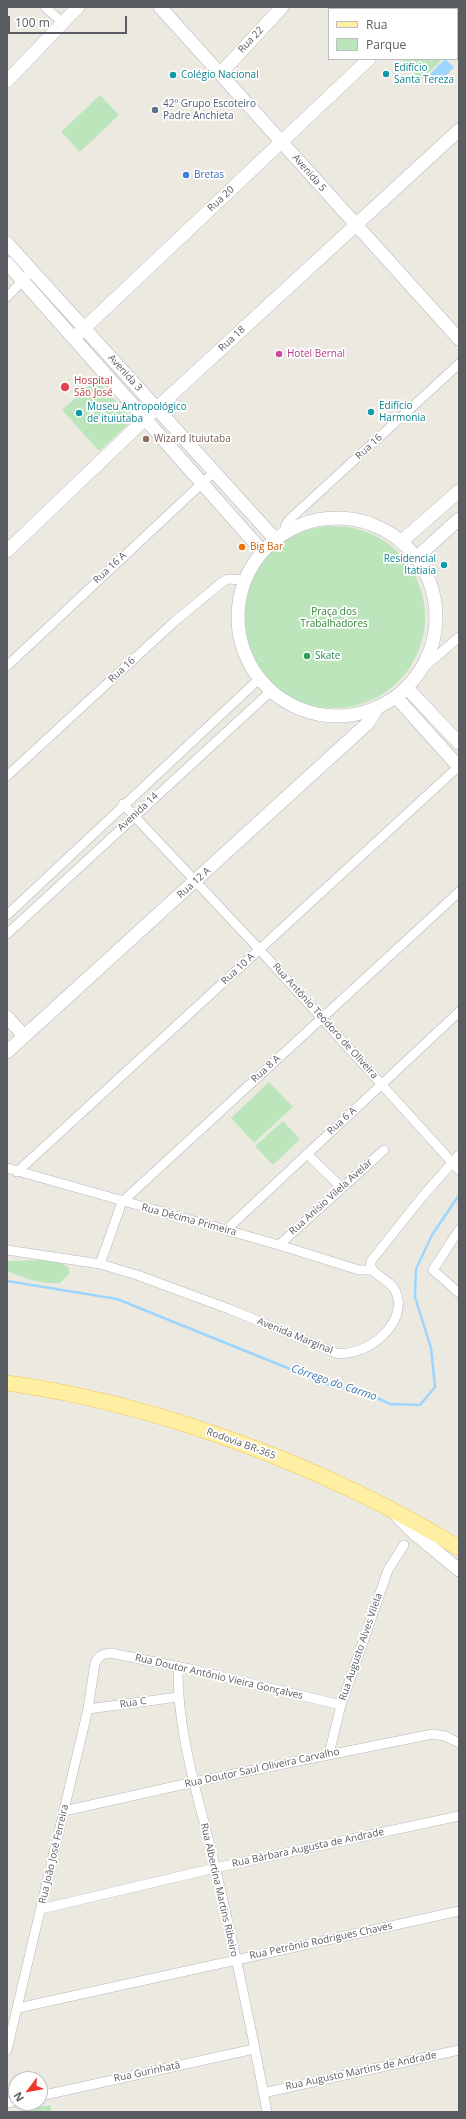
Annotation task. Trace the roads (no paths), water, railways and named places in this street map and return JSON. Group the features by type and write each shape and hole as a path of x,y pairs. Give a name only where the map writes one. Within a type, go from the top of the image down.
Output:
{"main road":[{"name":"Rodovia BR-365","path":"7,1383 41,1388 122,1407 194,1428 273,1456 341,1485 434,1532 459,1548"}],"street":[{"path":"45,7 63,23"},
{"path":"7,81 78,7"},
{"name":"Avenida 5","path":"160,7 459,338"},
{"name":"Rua 22","path":"221,73 282,7"},
{"name":"Rua 20","path":"74,338 368,60"},
{"name":"Rua 18","path":"7,551 145,419 459,130"},
{"name":"Avenida 3","path":"7,243 214,472 280,536"},
{"name":"Avenida 3","path":"7,263 262,551"},
{"path":"7,297 32,270"},
{"name":"Rua 16","path":"280,536 290,519 459,364"},
{"name":"Rua 16 A","path":"7,666 214,472"},
{"path":"402,541 459,491"},
{"path":"423,668 434,641 437,612 429,583 417,557 402,541 379,526 352,518 325,518 299,525 280,536 262,551 244,580 238,614 243,648 259,679 271,691 295,707 323,716 350,716 376,710 397,698 423,668 459,636"},
{"path":"417,557 459,519"},
{"name":"Rua 16","path":"7,776 174,622 221,583 228,579 244,580"},
{"name":"Avenida 14","path":"7,915 123,804 259,679"},
{"path":"407,688 459,743"},
{"name":"Avenida 14","path":"7,934 134,815 271,691"},
{"path":"397,698 459,766"},
{"name":"Rua 12 A","path":"7,1052 196,882 368,723 376,710"},
{"name":"Rua 10 A","path":"17,1172 459,766"},
{"name":"Rua Antônio Teodoro de Oliveira","path":"123,804 259,949 459,1170"},
{"name":"Rua 8 A","path":"100,1264 122,1202 459,892"},
{"name":"Rua 6 A","path":"226,1230 459,1012"},
{"path":"7,1017 24,1036"},
{"name":"Rua Anísio Vilela Avelar","path":"279,1245 341,1187 384,1150"},
{"path":"307,1154 341,1187"},
{"path":"372,1270 370,1266 371,1261 379,1250 459,1155"},
{"name":"Rua Décima Primeira","path":"7,1168 122,1202 279,1245 359,1270 372,1270"},
{"path":"459,1230 433,1270 459,1294"},
{"name":"Avenida Marginal","path":"7,1250 100,1264 208,1301 300,1340 343,1354 352,1353 368,1346 388,1329 397,1318 400,1307 396,1292 390,1282 372,1270"},
{"path":"395,1513 413,1532 459,1570"},
{"name":"Rua Augusto Alves Vilela","path":"329,1754 341,1705 388,1570 404,1545"},
{"name":"Rua Doutor Antônio Vieira Gonçalves","path":"98,1657 103,1654 111,1653 198,1671 341,1705"},
{"name":"Rua João José Ferreira","path":"7,2050 88,1710 95,1663 98,1657"},
{"name":"Rua Albertina Martins Ribeiro","path":"178,1668 178,1696 194,1782 215,1868 266,2112"},
{"name":"Rua C","path":"88,1710 178,1696"},
{"name":"Rua Doutor Saul Oliveira Carvalho","path":"64,1811 194,1782 433,1734 445,1736 459,1743"},
{"name":"Rua Bárbara Augusta de Andrade","path":"41,1908 215,1868 459,1816"},
{"name":"Rua Petrônio Rodrigues Chaves","path":"18,2008 459,1911"},
{"name":"Rua Gurinhatã","path":"48,2094 254,2049"},
{"name":"Rua Augusto Martins de Andrade","path":"263,2093 459,2050"}],"water":[{"path":"444,60 446,60 454,67 439,83 430,74"}],"waterway":[{"name":"Córrego do Carmo","path":"7,1281 117,1299 327,1384 362,1391 390,1404 420,1405 435,1387 431,1348 415,1297 416,1269 432,1235 459,1195"}],"place":[{"name":"Edifício Santa Tereza","path":"386,74"},
{"name":"Colégio Nacional","path":"173,75"},
{"name":"42º Grupo Escoteiro Padre Anchieta","path":"155,110"},
{"name":"Bretas","path":"186,175"},
{"name":"Hotel Bernal","path":"279,354"},
{"name":"Hospital São José","path":"65,387"},
{"name":"Edifício Harmonia","path":"371,412"},
{"name":"Museu Antropológico de ituiutaba","path":"79,413"},
{"name":"Wizard Ituiutaba","path":"146,439"},
{"name":"Big Bar","path":"242,547"},
{"name":"Residencial Itatiaia","path":"444,565"},
{"name":"Skate","path":"307,656"}],"park label":[{"name":"Praça dos Trabalhadores","path":"334,618"}]}
